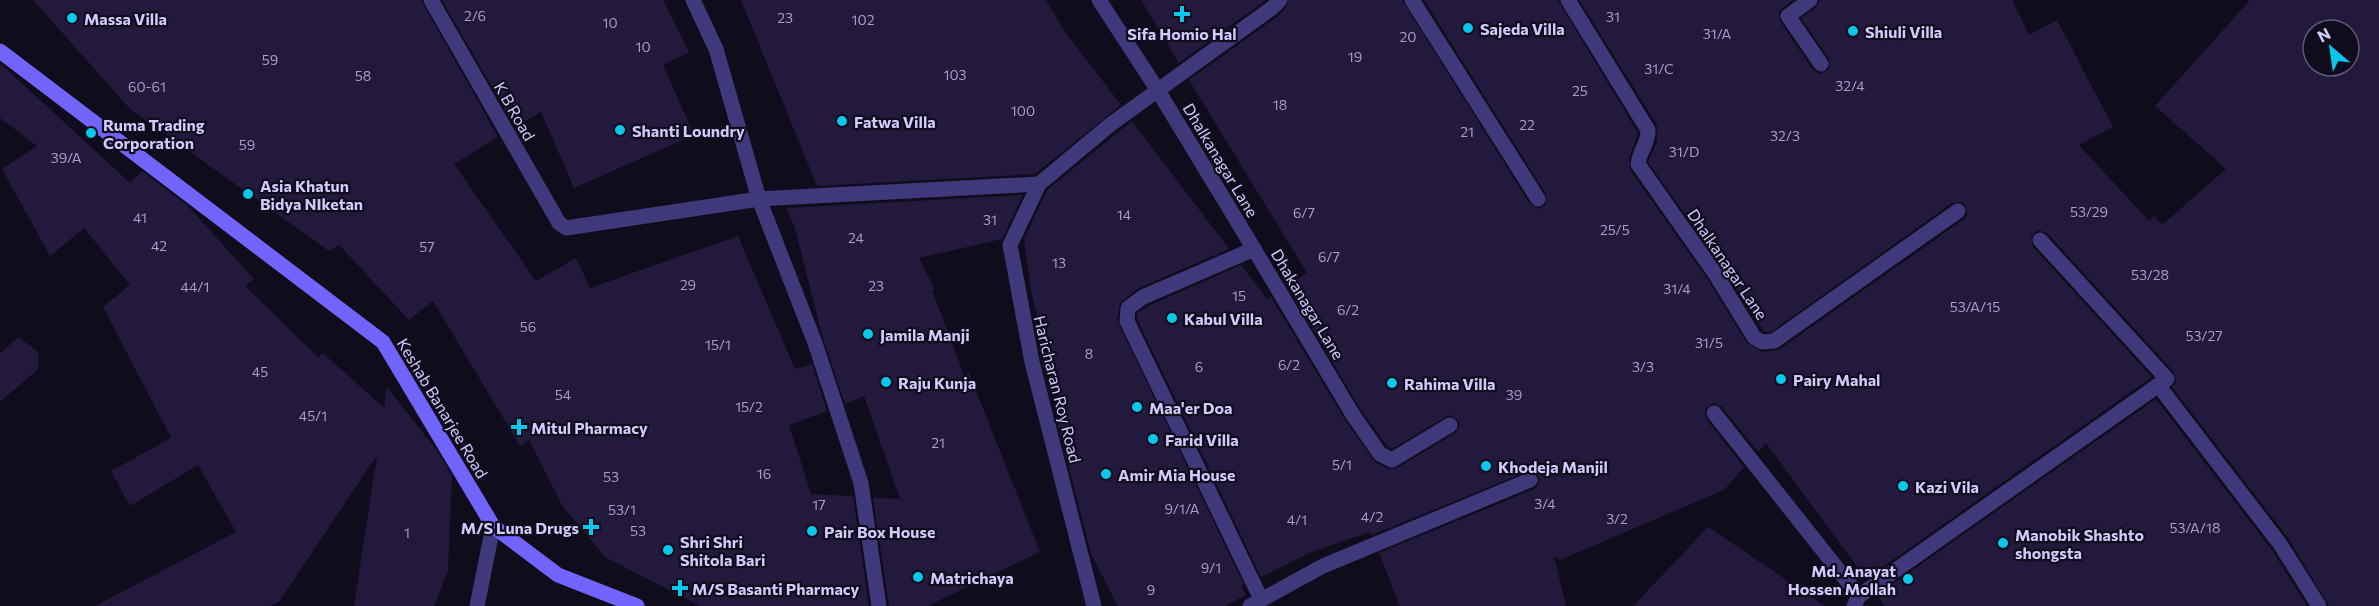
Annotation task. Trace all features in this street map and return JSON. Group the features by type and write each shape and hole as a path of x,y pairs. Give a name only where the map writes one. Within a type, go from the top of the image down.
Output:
{"main road":[{"name":"Keshab Banarjee Road","path":"0,51 383,342 494,526 558,574 637,606"}],"street":[{"name":"K B Road","path":"431,0 559,223 566,228 759,199"},
{"path":"693,0 716,49 759,199 815,343 861,483 879,606"},
{"name":"Dhalkanagar Lane","path":"1099,0 1157,89 1254,249"},
{"path":"1412,0 1538,198"},
{"name":"Dhalkanagar Lane","path":"1568,0 1648,130 1638,157 1638,164 1716,275 1754,337 1762,342 1774,341 1958,211"},
{"path":"1810,0 1788,16 1821,64"},
{"path":"759,199 1039,184 1111,124 1157,89 1196,64 1273,3"},
{"name":"Haricharan Roy Road","path":"1039,184 1010,245 1032,362 1094,606"},
{"path":"1714,413 1857,601 2167,379 2040,240"},
{"name":"Dhakanagar Lane","path":"1256,603 1127,321 1128,308 1143,297 1254,249 1353,415 1380,454 1392,460 1450,425"},
{"path":"2158,385 2280,543 2319,606"},
{"path":"1256,603 1323,566 1530,480"},
{"path":"477,606 494,526"}],"building":[{"path":"33,0 421,0 498,137 454,164 536,281 576,258 590,288 738,236 795,369 812,364 827,411 789,425 811,494 853,496 869,606 700,606 605,557 563,507 529,440 520,446 433,301 409,320 339,245 329,251 131,110"},
{"path":"442,0 663,0 689,52 663,65 694,135 574,188 541,112 515,127"},
{"path":"741,0 1046,0 1066,33 1121,105 1035,174 817,186"},
{"path":"1141,0 1266,0 1179,63"},
{"path":"1289,0 1402,0 1530,204 1538,209 1546,204 1546,194 1424,0 1558,0 1638,133 1629,158 1630,170 1708,280 1746,342 1763,352 1780,349 1964,219 1967,215 1966,206 1962,202 1952,203 1771,332 1764,332 1724,269 1648,162 1657,141 1657,125 1579,0 1793,0 1779,11 1780,21 1813,70 1821,74 1829,69 1829,59 1801,18 1816,7 1820,0 2012,0 2029,35 2057,20 2113,127 2079,145 2149,221 2154,216 2162,225 2226,169 2155,106 2250,0 2379,0 2379,606 2329,606 2288,538 2172,387 2176,382 2174,372 2047,233 2038,230 2031,237 2033,247 2152,377 1866,579 1766,443 1758,452 1722,407 1713,403 1705,409 1706,419 1744,467 1724,490 1560,560 1554,556 1566,606 1400,606 1379,553 1534,489 1538,485 1539,477 1531,470 1372,535 1370,532 1314,551 1261,577 1137,319 1137,313 1241,265 1267,299 1271,297 1345,420 1375,462 1388,469 1397,468 1455,433 1460,425 1458,420 1449,415 1392,449 1387,446 1361,410 1287,286 1307,273 1189,80 1278,16"},
{"path":"0,63 130,183 142,171 188,206 254,279 245,286 318,357 323,353 384,408 387,387 438,452 452,476 448,571 434,606 354,606 377,455 279,602 270,606 95,606 236,532 198,465 130,506 111,471 171,438 103,307 130,285 84,228 50,256 2,169 37,146 0,118"},
{"path":"1132,121 1229,249 1137,289 1120,303 1117,320 1244,585 1241,586 1246,595 1225,606 1118,606 1091,554 1057,422 1065,420 1032,296 1024,239 1047,190"},
{"path":"1023,195 1002,239 919,258 935,290 932,290 964,375 969,373 1040,552 928,606 889,606 873,498 900,499 864,396 845,404 821,332 795,228 786,208"},
{"path":"19,337 38,352 38,369 0,402 0,353"},
{"path":"2156,399 2272,550 2307,606 1885,606 1877,595"},
{"path":"1708,527 1825,606 1633,606"}],"place":[{"name":"Sifa Homio Hal","path":"1182,14"},
{"name":"Massa Villa","path":"72,18"},
{"name":"Sajeda Villa","path":"1468,28"},
{"name":"Shiuli Villa","path":"1853,31"},
{"name":"Fatwa Villa","path":"842,121"},
{"name":"Shanti Loundry","path":"620,130"},
{"name":"Ruma Trading Corporation","path":"91,133"},
{"name":"Asia Khatun Bidya NIketan","path":"248,194"},
{"name":"Kabul Villa","path":"1172,318"},
{"name":"Jamila Manji","path":"868,334"},
{"name":"Pairy Mahal","path":"1781,379"},
{"name":"Raju Kunja","path":"886,382"},
{"name":"Rahima Villa","path":"1392,383"},
{"name":"Maa'er Doa","path":"1137,407"},
{"name":"Mitul Pharmacy","path":"519,427"},
{"name":"Farid Villa","path":"1153,439"},
{"name":"Khodeja Manjil","path":"1486,466"},
{"name":"Amir Mia House","path":"1106,474"},
{"name":"Kazi Vila","path":"1903,486"},
{"name":"M/S Luna Drugs","path":"591,527"},
{"name":"Pair Box House","path":"812,531"},
{"name":"Manobik Shashto shongsta","path":"2003,543"},
{"name":"Shri Shri Shitola Bari","path":"668,550"},
{"name":"Matrichaya","path":"918,577"},
{"name":"Md. Anayat Hossen Mollah","path":"1908,579"},
{"name":"M/S Basanti Pharmacy","path":"680,588"}]}
